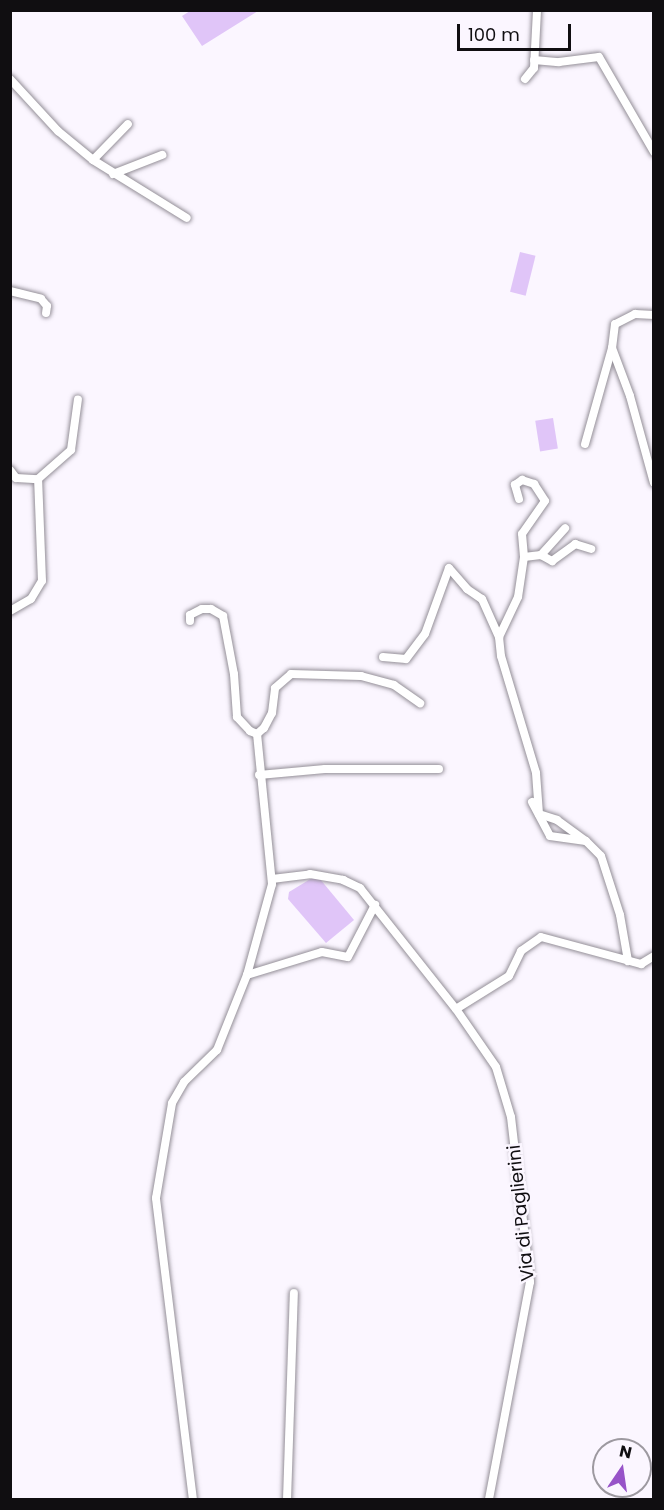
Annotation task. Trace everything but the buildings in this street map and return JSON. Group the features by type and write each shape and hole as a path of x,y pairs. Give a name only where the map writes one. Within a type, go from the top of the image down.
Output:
{"street":[{"path":"525,79 534,68 537,10"},
{"path":"534,60 560,62 599,57 654,152"},
{"path":"10,79 58,131 93,160 187,218"},
{"path":"93,160 128,124"},
{"path":"113,174 162,155"},
{"path":"10,291 44,301 46,313"},
{"path":"585,444 612,348 615,324 634,314 654,315"},
{"path":"612,348 630,396 654,483"},
{"path":"10,470 13,479 38,479 71,450 78,399"},
{"path":"10,611 31,599 43,578 38,479"},
{"path":"499,637 518,597 524,557 522,534 545,501 534,484 522,480 515,485 519,499"},
{"path":"541,555 565,528"},
{"path":"524,557 541,555 552,561 574,544 591,549"},
{"path":"383,657 406,659 419,642 449,568 467,589 482,599 499,637 511,700 536,773 539,814"},
{"path":"190,621 190,615 202,609 211,609 223,616 233,665 237,717 241,725 257,734"},
{"path":"193,1500 156,1198 172,1103 184,1082 217,1050 247,975 272,879 259,776 257,734 269,720 275,688 291,674 360,676 394,685 420,703"},
{"path":"259,776 326,769 439,769"},
{"path":"532,802 550,836 586,841"},
{"path":"539,814 557,820 586,841 601,856 620,915 628,962"},
{"name":"Via di Paglierini","path":"272,879 310,874 343,880 360,888 456,1010 496,1067 511,1117 530,1282 489,1500"},
{"path":"247,975 322,952 348,957 375,906"},
{"path":"456,1010 509,976 521,951 541,937 628,962 641,964 654,956"},
{"path":"287,1500 294,1293"}],"shaded area":[{"path":"190,11 258,11 202,46 182,16"},
{"path":"520,252 536,256 526,296 510,292"},
{"path":"553,418 558,449 540,451 535,421"},
{"path":"312,878 320,879 354,920 326,943 288,899 289,892"}]}
